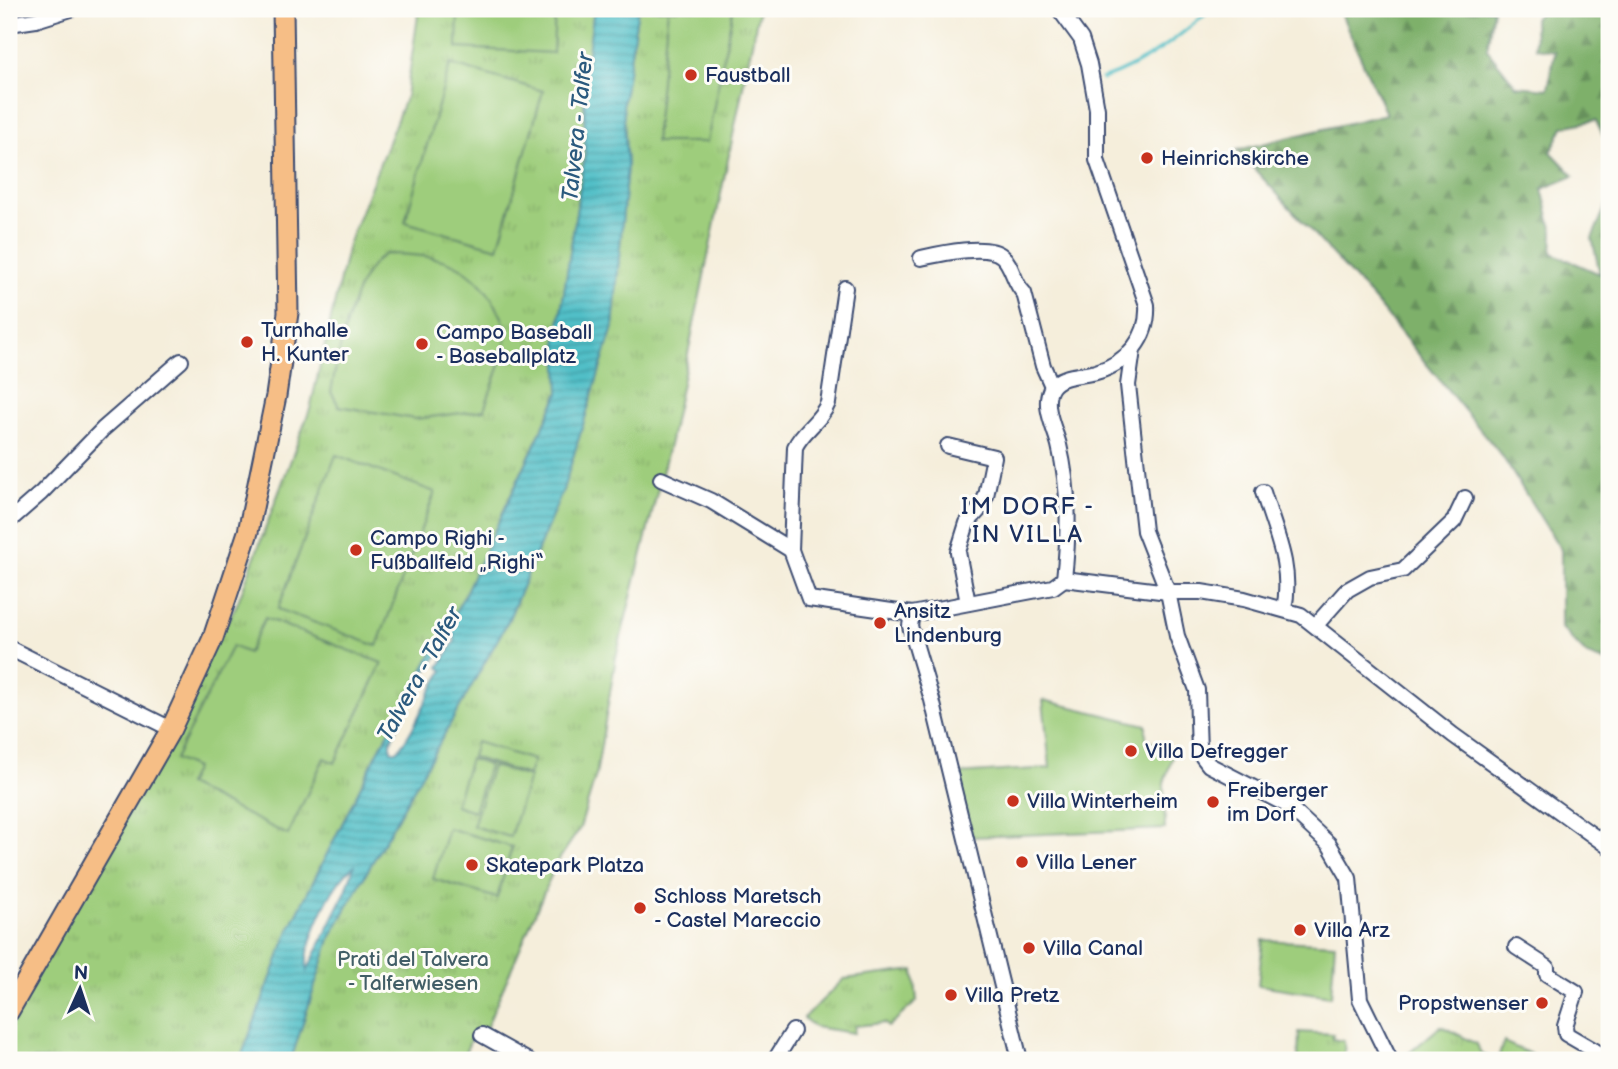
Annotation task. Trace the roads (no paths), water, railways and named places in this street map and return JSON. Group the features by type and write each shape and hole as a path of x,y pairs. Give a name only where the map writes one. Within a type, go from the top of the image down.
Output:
{"main road":[{"path":"9,1011 171,729 213,638 248,533 276,396 288,313 283,9"}],"street":[{"path":"9,24 36,20 71,9"},
{"path":"1059,9 1081,39 1089,64 1097,109 1097,160 1146,305 1148,320 1133,350 1128,385 1144,531 1154,564 1168,592 1177,636 1196,690 1202,760 1287,805 1329,844 1349,878 1360,999 1390,1060"},
{"path":"921,258 947,252 992,250 1002,256 1015,285 1024,293 1043,366 1052,386"},
{"path":"845,288 828,403 824,413 795,447 791,550 810,599 912,614 1053,587 1064,579 1168,592 1201,592 1284,609 1316,625 1452,735 1609,847"},
{"path":"1064,579 1070,526 1064,468 1048,409 1048,395 1052,386 1063,378 1109,368 1133,350"},
{"path":"9,521 41,494 103,429 181,361"},
{"path":"1109,368 1121,374 1128,385"},
{"path":"948,446 994,457 986,496 967,523 958,552 968,603"},
{"path":"661,479 711,501 791,550"},
{"path":"1262,492 1287,573 1289,586 1284,609"},
{"path":"1316,625 1347,590 1370,577 1403,570 1454,521 1465,498"},
{"path":"912,614 912,638 932,700 1020,1060"},
{"path":"9,648 171,729"},
{"path":"1516,947 1547,967 1547,974 1576,992 1565,1026 1566,1034 1609,1059"},
{"path":"775,1060 793,1031"},
{"path":"482,1035 527,1060"}],"water":[{"path":"594,9 638,9 623,104 627,166 613,327 563,490 508,621 331,936 291,1060 259,1060 257,1055 240,1060 289,930 378,752 463,598 559,393 557,338 585,154 584,82","holes":["454,633 455,641 439,667 443,671 416,722 397,751 391,751 391,741 418,682","354,866 346,891 307,971 310,945 321,914 345,874"]}],"waterway":[{"path":"1102,79 1147,58 1212,9"}],"place":[{"name":"Faustball","path":"691,75"},
{"name":"Heinrichskirche","path":"1147,158"},
{"name":"Turnhalle H. Kunter","path":"247,342"},
{"name":"Campo Baseball - Baseballplatz","path":"422,344"},
{"name":"Campo Righi - Fußballfeld „Righi“","path":"356,550"},
{"name":"Ansitz Lindenburg","path":"880,623"},
{"name":"Villa Defregger","path":"1131,751"},
{"name":"Villa Winterheim","path":"1013,801"},
{"name":"Freiberger im Dorf","path":"1213,802"},
{"name":"Villa Lener","path":"1022,862"},
{"name":"Skatepark Platza","path":"472,865"},
{"name":"Schloss Maretsch - Castel Mareccio","path":"640,908"},
{"name":"Villa Arz","path":"1300,930"},
{"name":"Villa Canal","path":"1029,948"},
{"name":"Villa Pretz","path":"951,995"},
{"name":"Propstwenser","path":"1542,1003"}],"district":[{"name":"IM DORF - IN VILLA","path":"1028,520"}],"water label":[{"name":"Talvera - Talfer","path":"577,127"},
{"name":"Talvera - Talfer","path":"419,674"}],"park label":[{"name":"Prati del Talvera - Talferwiesen","path":"413,971"}]}
